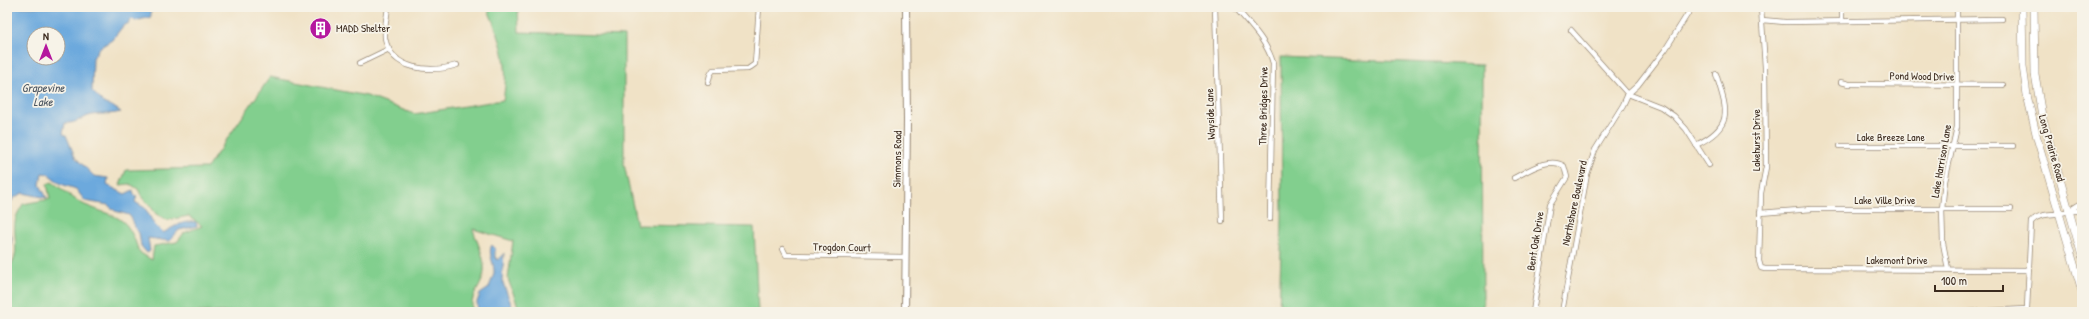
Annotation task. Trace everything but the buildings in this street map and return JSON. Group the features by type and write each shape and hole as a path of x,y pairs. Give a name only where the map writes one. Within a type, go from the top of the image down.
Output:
{"main road":[{"name":"Long Prairie Road","path":"2022,7 2023,66 2027,95 2037,138 2082,291"},
{"name":"Long Prairie Road","path":"2034,7 2034,57 2042,116 2082,256"}],"street":[{"path":"388,7 385,37 389,49 401,62 408,66 428,68 457,65"},
{"path":"708,83 713,70 748,69 755,64 758,7"},
{"name":"Simmons Road","path":"905,312 907,122 906,7"},
{"name":"Wayside Lane","path":"1215,7 1222,221"},
{"name":"Three Bridges Drive","path":"1235,7 1265,44 1273,63 1270,219"},
{"name":"Northshore Boulevard","path":"1562,312 1591,162 1595,150 1623,105 1628,94 1638,85 1665,50 1692,7"},
{"name":"Lakehurst Drive","path":"1761,7 1765,67 1766,167 1761,193 1759,261 1761,268 1765,269"},
{"path":"1842,7 1842,20"},
{"name":"Lake Harrison Lane","path":"1948,269 1943,243 1942,209 1945,181 1957,127 1956,7"},
{"path":"1762,20 1785,22 1842,20 2002,19"},
{"path":"1571,30 1628,94 1661,107 1674,116 1709,165"},
{"path":"360,64 389,49"},
{"path":"1696,145 1718,132 1725,118 1726,113 1724,99 1716,74"},
{"name":"Pond Wood Drive","path":"1841,82 1848,84 1957,86 2003,85"},
{"name":"Lake Breeze Lane","path":"1840,146 2013,146"},
{"name":"Bent Oak Drive","path":"1514,178 1547,163 1554,162 1564,166 1567,177 1550,204 1533,312"},
{"path":"2069,211 2082,203"},
{"name":"Lake Ville Drive","path":"1760,214 1812,209 2011,209"},
{"path":"1968,312 2028,311 2028,270 2031,222 2041,215 2069,211 2082,211"},
{"name":"Trogdon Court","path":"783,249 786,255 905,257"},
{"name":"Lakemont Drive","path":"1765,269 2028,270"}],"green space":[{"path":"487,7 518,7 519,32 624,36 624,164 637,225 754,227 758,312 550,312 547,310 543,312 520,312 508,279 513,241 473,229 482,254 484,274 473,298 472,312 8,312 7,269 12,264 16,252 16,218 23,204 50,199 47,184 52,182 81,203 114,216 126,224 135,240 139,252 152,260 154,246 177,242 184,233 202,226 189,216 167,220 156,214 149,204 143,199 138,189 130,184 120,185 126,170 207,168 270,77 367,96 414,114 503,100 505,86 505,63 500,41"},
{"path":"1281,57 1482,65 1483,312 1279,312 1282,218"}],"water":[{"name":"Grapevine Lake","path":"16,7 148,7 151,9 151,17 135,21 133,19 129,20 129,23 123,26 112,40 99,48 93,58 92,91 105,104 112,106 121,112 92,115 65,123 63,134 66,135 75,157 94,176 108,178 107,185 125,194 133,190 134,195 137,196 135,202 145,208 154,224 163,233 179,224 187,222 196,222 197,226 179,230 169,241 148,238 150,251 147,253 141,246 139,233 129,215 115,211 108,205 85,201 76,189 61,184 48,174 42,173 40,185 47,198 23,193 14,198 8,206 8,229 12,238 7,262 7,16"},
{"path":"492,245 495,248 495,257 498,260 504,253 502,280 514,312 478,312 477,302 480,294 489,288 494,273 490,251"}],"place":[{"name":"MADD Shelter","path":"320,28"}]}
